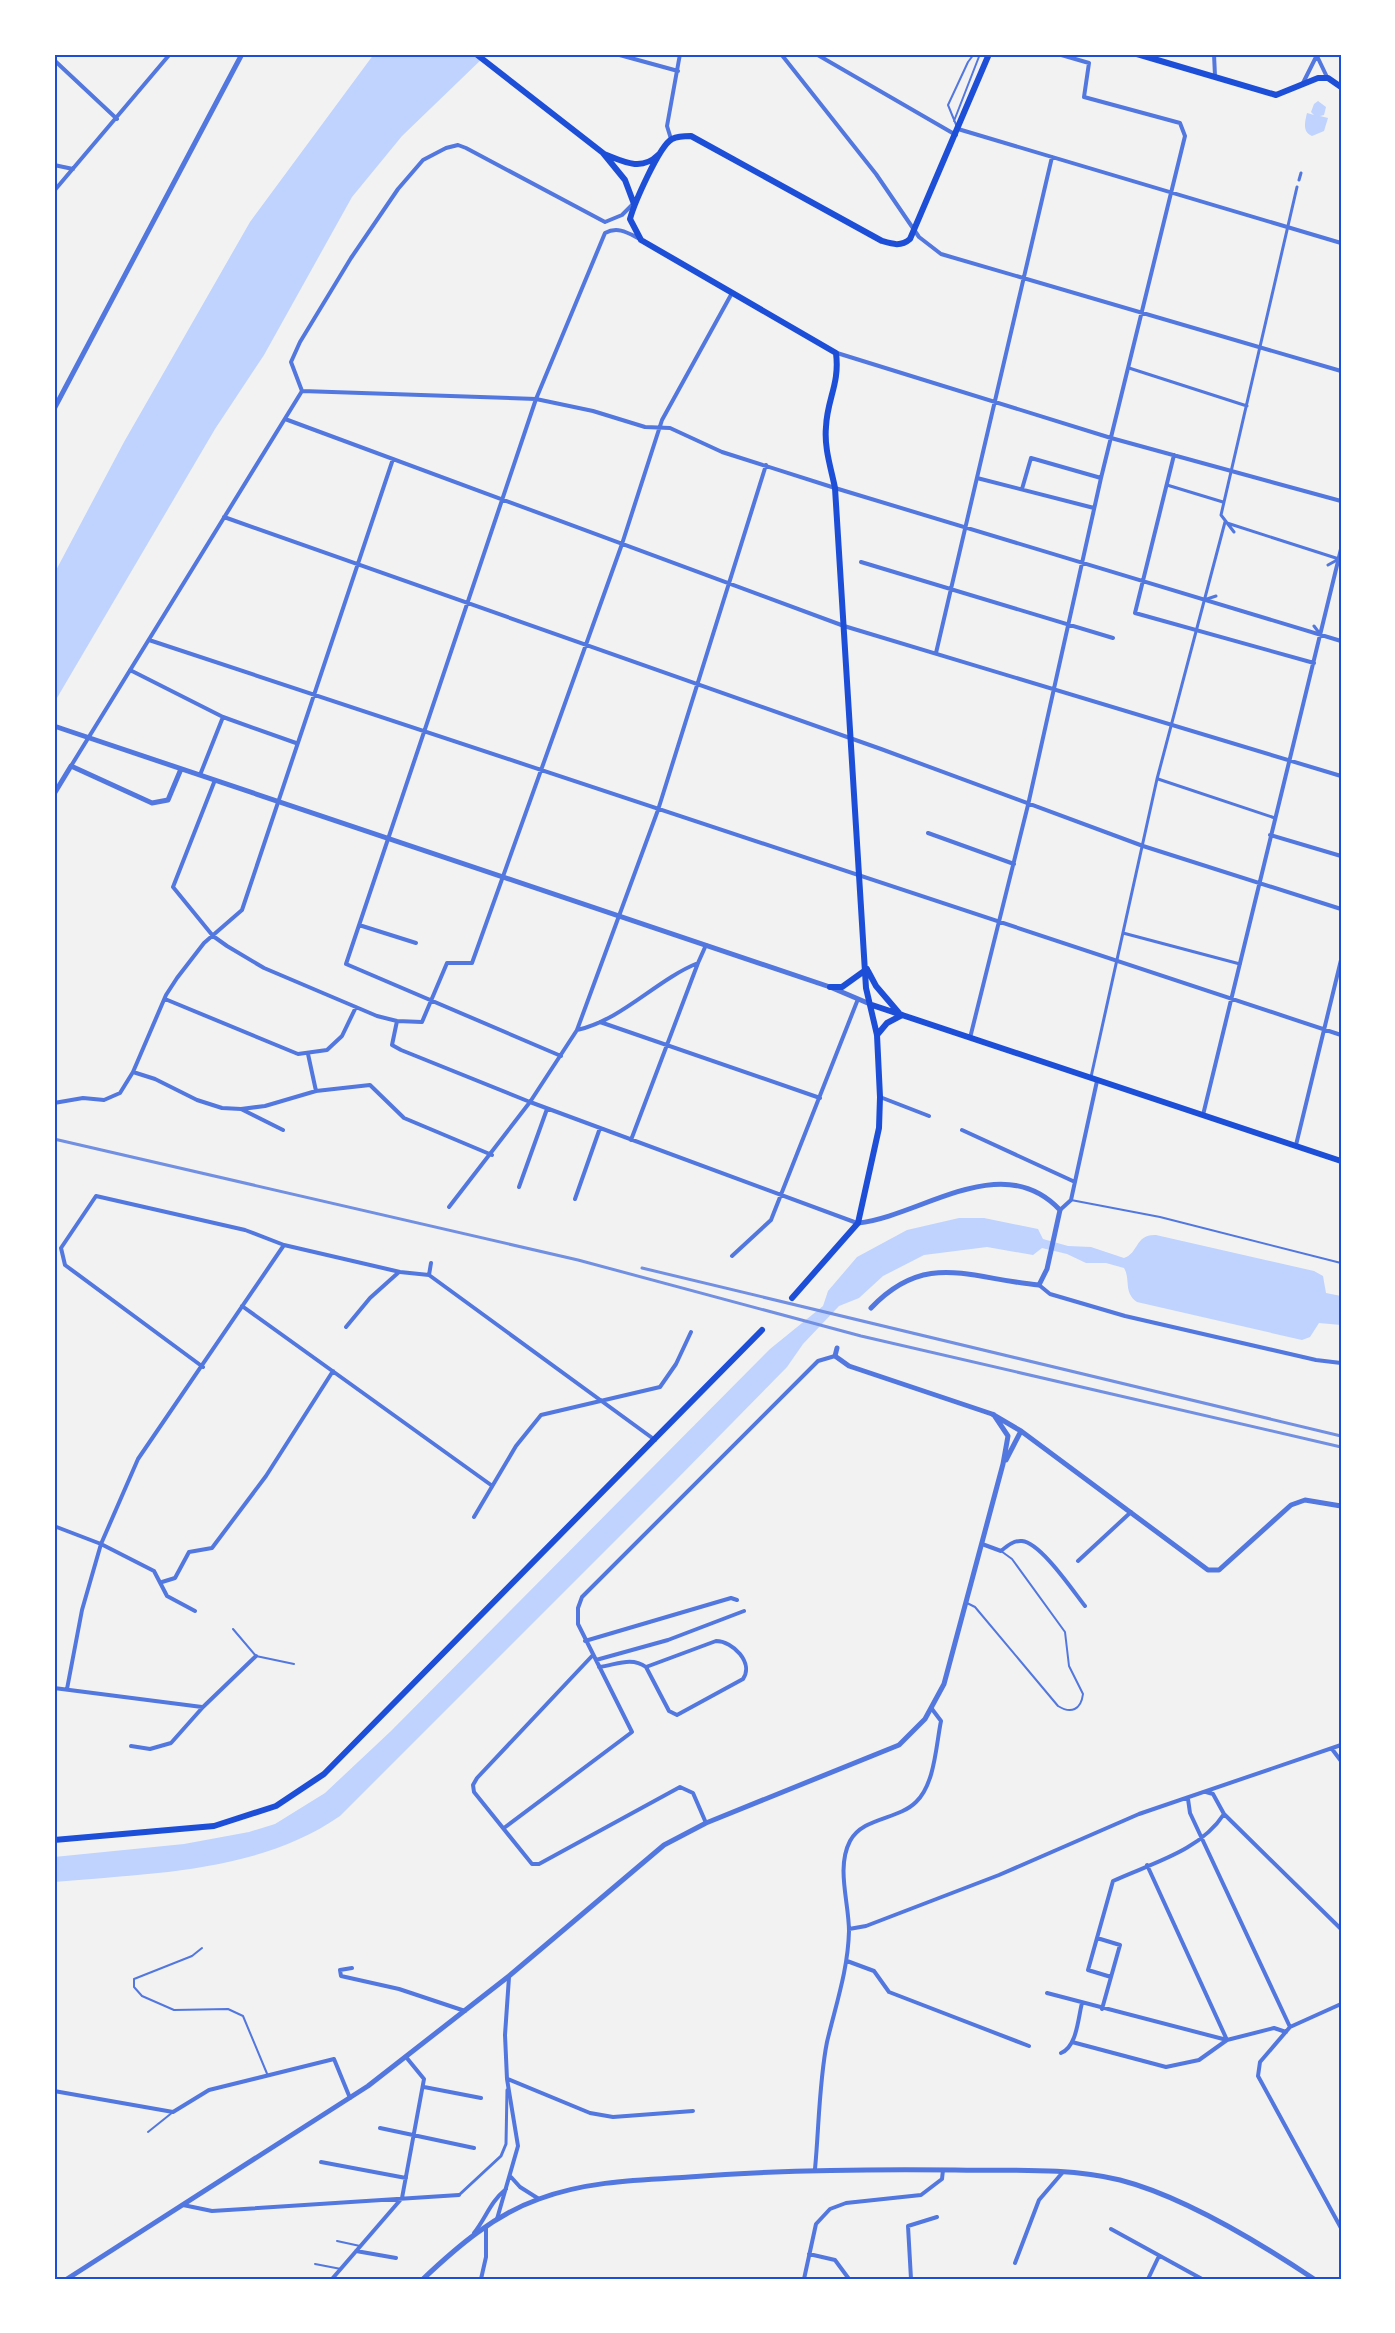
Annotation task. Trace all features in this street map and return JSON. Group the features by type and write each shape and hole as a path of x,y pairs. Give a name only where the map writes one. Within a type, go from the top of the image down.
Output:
{"main road":[{"path":"476,54 603,153 625,180 634,204"},
{"path":"792,1298 858,1224 879,1128 877,1035 872,1005 866,988 867,969 835,488 827,454 825,427 838,372 836,353 641,240 630,219 634,204 663,150 671,139 681,136 696,139 890,243 905,243 957,132 989,54"},
{"path":"1137,54 1276,96 1312,79 1328,78 1341,87"},
{"path":"603,153 624,162 641,164 654,159 663,150"},
{"path":"830,987 842,987 867,969"},
{"path":"867,969 876,986 902,1015"},
{"path":"872,1005 1341,1161"},
{"path":"877,1035 887,1023 902,1015"},
{"path":"54,1840 214,1826 276,1806 324,1774 762,1330"}],"street":[{"path":"54,191 170,54"},
{"path":"54,409 242,54"},
{"path":"616,54 678,72"},
{"path":"671,139 668,126 680,54"},
{"path":"781,54 876,174 922,240 941,254 1341,371"},
{"path":"816,54 957,132 1052,157 1341,243"},
{"path":"970,1038 1014,864 1101,478 1185,136 1180,123 1084,98 1089,63 1058,54"},
{"path":"1214,54 1215,76"},
{"path":"1316,56 1328,78"},
{"path":"1303,84 1316,56"},
{"path":"54,60 117,119"},
{"path":"302,391 291,362 300,342 368,232 423,160 446,148 458,146 466,148 605,222"},
{"path":"936,653 1052,157"},
{"path":"54,165 74,169"},
{"path":"1299,180 1300,173"},
{"path":"1234,532 1221,515 1298,187"},
{"path":"605,222 622,215 634,204"},
{"path":"561,1056 346,964 536,399 605,233 605,222"},
{"path":"605,233 612,229 621,229 641,240"},
{"path":"214,780 173,887 213,936 264,968 356,1007 397,1021 422,1022 447,963 472,963 584,644 622,544 660,427 732,292"},
{"path":"836,353 1111,438 1341,501"},
{"path":"1129,369 1247,406"},
{"path":"302,391 536,399 593,411 645,427 670,428 722,452 835,488 1341,641"},
{"path":"54,794 302,391"},
{"path":"285,419 844,626 1341,776"},
{"path":"1174,455 1141,581 1135,613 1314,663"},
{"path":"1022,489 1030,458 1101,478"},
{"path":"54,1104 83,1098 104,1100 120,1093 133,1072 165,999 183,970 204,943 242,910 393,459"},
{"path":"449,1207 492,1155 577,1030 658,810 766,465"},
{"path":"977,478 1094,508"},
{"path":"1165,484 1224,502"},
{"path":"224,518 696,683 1143,846 1341,909"},
{"path":"1225,522 1339,559"},
{"path":"1039,1285 1047,1269 1060,1210 1071,1200 1117,961 1157,779 1225,522"},
{"path":"1203,1115 1341,549"},
{"path":"1328,565 1339,559"},
{"path":"861,562 1113,638"},
{"path":"1206,600 1216,596"},
{"path":"1314,626 1320,635"},
{"path":"148,640 861,878 1341,1035"},
{"path":"130,670 223,717 297,743"},
{"path":"200,775 223,717"},
{"path":"54,726 830,987 872,1005"},
{"path":"71,765 153,803 168,800 181,769"},
{"path":"1157,779 1275,818"},
{"path":"928,833 1014,864"},
{"path":"1270,835 1341,856"},
{"path":"358,924 416,943"},
{"path":"1123,933 1240,964"},
{"path":"631,1140 705,945"},
{"path":"1295,1146 1341,960"},
{"path":"577,1030 600,1022 679,971 698,963"},
{"path":"732,1256 771,1220 858,998"},
{"path":"165,999 272,1045 308,1054 327,1050 342,1036 356,1007"},
{"path":"397,1021 392,1045 547,1109 858,1224 881,1221 954,1191 990,1186 1017,1186 1045,1195 1060,1210"},
{"path":"600,1022 820,1098"},
{"path":"308,1054 316,1091"},
{"path":"133,1072 155,1079 197,1101 222,1108 241,1109 265,1106 316,1091 370,1085 404,1118 492,1155"},
{"path":"880,1097 929,1116"},
{"path":"241,1109 283,1130"},
{"path":"519,1187 547,1109"},
{"path":"575,1199 600,1128"},
{"path":"962,1130 1075,1182"},
{"path":"203,1367 64,1264 61,1248 96,1196 245,1230 284,1245 400,1272 429,1275 655,1440"},
{"path":"67,1689 82,1610 101,1544 138,1459 203,1367 284,1245"},
{"path":"429,1275 431,1263"},
{"path":"346,1327 370,1298 400,1272"},
{"path":"871,1308 900,1282 924,1273 963,1274 1039,1285 1050,1294 1125,1316 1316,1360 1341,1363"},
{"path":"242,1306 491,1485"},
{"path":"474,1517 516,1446 542,1415 660,1387 676,1364 691,1332"},
{"path":"835,1356 837,1348"},
{"path":"835,1356 849,1366 994,1415 1021,1431 1208,1570 1214,1571 1291,1505 1305,1500 1341,1506"},
{"path":"504,1828 632,1732 578,1624 578,1608 582,1597 818,1361 835,1356"},
{"path":"162,1582 175,1578 189,1552 212,1548 265,1478 333,1371"},
{"path":"67,2279 350,2099 509,1977 664,1845 706,1823 899,1745 932,1709 944,1684 1003,1464 1008,1436 994,1415"},
{"path":"1003,1464 1021,1431"},
{"path":"1078,1561 1131,1512"},
{"path":"54,1526 101,1544 154,1571 162,1582 167,1596 195,1611"},
{"path":"982,1544 1001,1551 1012,1543 1023,1541 1039,1550 1085,1606"},
{"path":"585,1641 731,1598 737,1600"},
{"path":"596,1660 668,1640 738,1616 744,1611"},
{"path":"599,1667 629,1661 646,1667 716,1641 724,1641 734,1646 747,1668 747,1674 743,1679 676,1715 669,1711 646,1667"},
{"path":"131,1746 150,1749 171,1743 203,1707 256,1656"},
{"path":"592,1656 477,1778 473,1785 474,1792 532,1864 539,1864 680,1787 693,1793 706,1823"},
{"path":"54,1688 203,1707"},
{"path":"815,2169 827,2044 847,1961 849,1929 844,1878 845,1859 850,1840 860,1828 906,1809 917,1802 929,1778 942,1721 932,1709"},
{"path":"849,1929 866,1926 999,1875 1139,1814 1341,1745"},
{"path":"1332,1749 1341,1761"},
{"path":"1206,1792 1213,1794 1224,1814 1341,1929"},
{"path":"1188,1799 1190,1813 1204,1838 1243,1930 1290,2026"},
{"path":"1111,1977 1088,1970 1113,1881 1197,1844 1215,1828 1224,1814"},
{"path":"1147,1865 1227,2040"},
{"path":"1097,1938 1120,1945 1102,2009"},
{"path":"847,1961 874,1971 889,1992 1029,2046"},
{"path":"352,1968 340,1970 341,1976 399,1989 465,2011"},
{"path":"183,2205 213,2211 459,2195 501,2156 506,2144 505,2034 509,1977"},
{"path":"1047,1994 1227,2040"},
{"path":"1061,2054 1067,2051 1072,2042 1082,2003"},
{"path":"1341,2004 1290,2026 1260,2062 1257,2076 1341,2228"},
{"path":"1072,2042 1166,2067 1199,2060 1227,2040 1274,2028 1286,2032"},
{"path":"332,2279 402,2198 424,2087 424,2079 406,2057"},
{"path":"54,2091 173,2112 209,2090 334,2059 350,2099"},
{"path":"507,2079 590,2113 613,2117 693,2111"},
{"path":"497,2219 518,2146 507,2079"},
{"path":"424,2087 481,2098"},
{"path":"380,2128 474,2148"},
{"path":"321,2162 406,2178"},
{"path":"423,2279 486,2226 539,2199 615,2182 815,2169 1064,2172 1119,2180 1170,2198 1314,2279"},
{"path":"804,2279 816,2224 830,2209 846,2203 921,2195 942,2179 943,2170"},
{"path":"1015,2263 1039,2200 1064,2172"},
{"path":"510,2176 520,2187 539,2199"},
{"path":"473,2235 483,2222 489,2206 506,2188"},
{"path":"911,2279 908,2226 937,2217"},
{"path":"481,2279 487,2246 486,2226"},
{"path":"1111,2229 1202,2279"},
{"path":"356,2251 396,2258"},
{"path":"809,2254 835,2260 849,2279"},
{"path":"1148,2279 1159,2256"}],"lane":[{"path":"957,132 948,105 974,54"},
{"path":"954,121 980,54"},
{"path":"1071,1200 1177,1221 1341,1263"},
{"path":"967,1603 975,1607 1058,1706 1066,1711 1073,1711 1079,1706 1083,1694 1069,1666 1065,1632 1012,1559 1001,1551"},
{"path":"233,1629 256,1656 294,1664"},
{"path":"202,1948 192,1956 134,1978 135,1988 142,1996 174,2010 228,2009 243,2016 268,2076"},
{"path":"148,2132 173,2112"},
{"path":"337,2241 360,2246"},
{"path":"315,2264 341,2269"}],"water":[{"path":"374,54 487,54 402,136 352,197 264,355 215,429 54,703 54,574 124,442 250,222"},
{"path":"1318,101 1326,107 1324,115 1320,116 1328,118 1324,131 1312,136 1305,129 1307,113 1314,115 1311,112"},
{"path":"959,1218 984,1218 1038,1229 1043,1239 1068,1246 1091,1247 1124,1258 1129,1256 1144,1237 1156,1235 1314,1271 1323,1276 1326,1293 1341,1296 1341,1325 1319,1323 1310,1337 1302,1340 1137,1302 1130,1294 1124,1268 1106,1263 1086,1263 1067,1254 1042,1248 1033,1255 987,1247 924,1255 883,1276 859,1298 839,1306 803,1344 787,1367 340,1816 308,1835 239,1860 165,1872 54,1882 54,1857 184,1844 249,1832 275,1824 325,1793 391,1731 770,1349 823,1306 828,1291 857,1257 907,1230"}],"railway":[{"path":"54,1139 578,1260 861,1336 1341,1447"},
{"path":"642,1268 1341,1436"}]}
